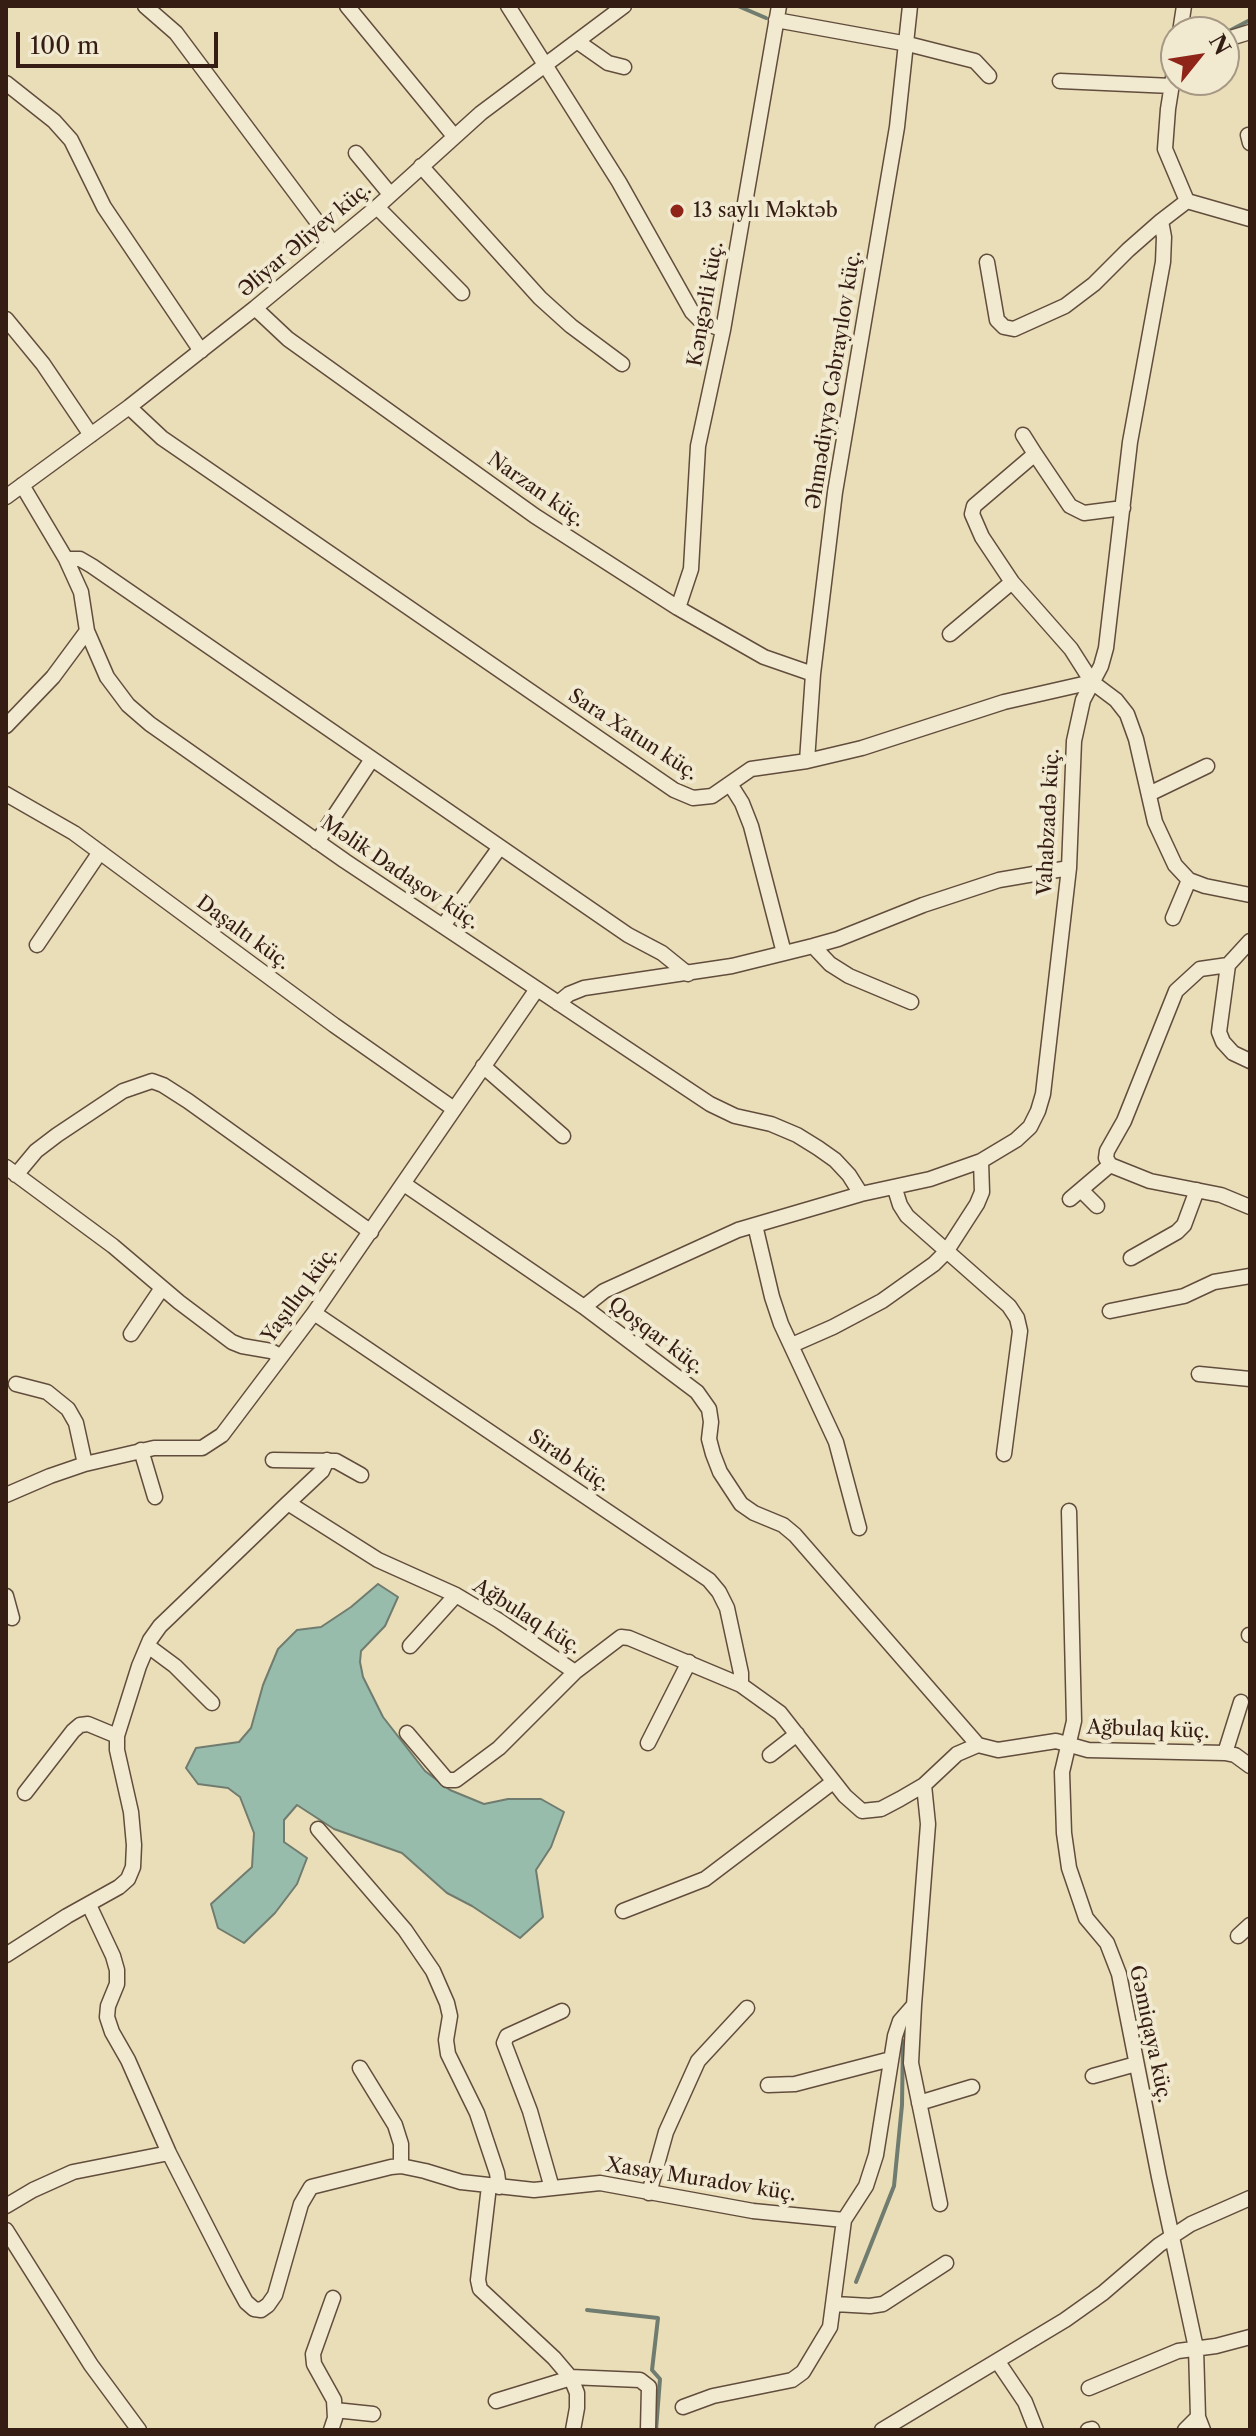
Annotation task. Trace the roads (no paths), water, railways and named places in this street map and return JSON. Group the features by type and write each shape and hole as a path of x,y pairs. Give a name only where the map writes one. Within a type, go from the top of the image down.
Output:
{"street":[{"path":"145,6 176,33 333,243"},
{"path":"347,6 454,136"},
{"path":"508,6 619,182 692,312 701,321 723,330"},
{"name":"Əliyar Əliyev küç.","path":"6,497 201,351 377,207 481,113 624,6"},
{"name":"Əhmədiyyə Cəbrayılov küç.","path":"807,761 813,674 835,492 897,127 910,6"},
{"path":"778,13 975,61 989,76"},
{"name":"Kəngərli küç.","path":"678,608 691,569 698,446 723,330 778,13"},
{"path":"578,42 608,63 624,67"},
{"path":"1060,81 1160,85"},
{"path":"6,83 54,121 71,140 104,207 201,351"},
{"path":"1171,96 1165,149 1187,201"},
{"path":"356,153 390,194"},
{"path":"421,166 540,298 622,364"},
{"path":"1187,201 1250,219"},
{"path":"987,262 997,320 1004,327 1014,329 1065,306 1187,201"},
{"path":"377,207 462,293"},
{"name":"Vahabzadə küç.","path":"584,1307 604,1291 755,1225 861,1194 895,1189 981,1161 1016,1140 1030,1127 1038,1111 1045,1079 1069,868 1074,741 1083,700 1101,666 1106,648 1130,442 1163,262 1161,221"},
{"name":"Narzan küç.","path":"255,308 288,339 535,516 678,608 764,657 813,674"},
{"path":"6,319 43,364 91,435"},
{"name":"Sara Xatun küç.","path":"129,407 162,438 674,790 693,798 712,796 751,769 807,761 862,748 1004,702 1092,682"},
{"path":"1023,435 1070,506 1084,513 1123,508"},
{"path":"1035,454 974,506 972,514 982,537 1012,582 1071,649 1092,682 1116,700 1127,714 1165,846 1175,865 1189,880 1250,895"},
{"name":"Məlik Dadaşov küç.","path":"22,485 66,559 81,592 87,631 107,677 128,705 150,724 317,842 710,1104 735,1116 771,1124 818,1148 835,1160 861,1194"},
{"path":"66,559 80,559 92,566 628,935 662,953 688,974"},
{"path":"950,634 1012,582"},
{"path":"6,726 53,677 87,631"},
{"path":"317,842 372,759"},
{"path":"1149,794 1207,766"},
{"path":"730,784 751,826 784,953"},
{"name":"Daşaltı küç.","path":"6,794 50,817 100,852 334,1025 454,1109"},
{"path":"443,926 500,847"},
{"path":"37,945 100,852"},
{"path":"558,1003 584,988 688,974 813,946 999,880 1069,868"},
{"path":"1173,918 1189,880"},
{"path":"1250,941 1228,965 1219,1032 1233,1053 1250,1061"},
{"path":"813,946 830,964 849,976 911,1002"},
{"path":"1228,965 1200,969 1176,991 1106,1158 1110,1165 1150,1181 1221,1195 1250,1207"},
{"name":"Yaşıllıq küç.","path":"6,1495 85,1464 141,1450 202,1448 222,1435 314,1313 537,989"},
{"path":"483,1066 563,1136"},
{"path":"280,1356 232,1342 113,1246 11,1171 57,1135 123,1091 152,1081 188,1101 371,1232"},
{"path":"792,1345 882,1301 934,1264 946,1252 977,1204 982,1192 981,1161"},
{"path":"1097,1206 1076,1194 1110,1165"},
{"name":"Qoşqar küç.","path":"404,1184 584,1307 704,1399 711,1422 709,1439 713,1454 720,1472 741,1504 783,1525 795,1535 978,1745"},
{"path":"895,1189 907,1216 1009,1306 1017,1318 1020,1331 1004,1454"},
{"path":"1131,1258 1184,1225 1197,1190"},
{"path":"755,1225 772,1297 836,1442 859,1528"},
{"path":"1110,1311 1184,1296 1214,1282 1250,1276"},
{"path":"131,1334 162,1288"},
{"name":"Sirab küç.","path":"314,1313 709,1580 727,1608 741,1685"},
{"path":"1199,1374 1250,1379"},
{"path":"16,1384 47,1392 60,1399 76,1423 85,1464"},
{"path":"141,1450 155,1497"},
{"path":"273,1460 336,1461 361,1475"},
{"path":"6,1955 128,1879 133,1867 131,1812 117,1750 117,1736 148,1646 160,1626 322,1471 327,1460"},
{"name":"Ağbulaq küç.","path":"288,1503 378,1560 456,1595 575,1672 621,1637 741,1685 780,1713 833,1782 854,1805 869,1812 891,1804 924,1785 957,1754 978,1745 998,1750 1047,1741 1088,1750 1225,1753 1235,1755 1250,1766"},
{"name":"Gəmiqaya küç.","path":"1069,1511 1074,1721 1062,1772 1064,1833 1069,1868 1086,1918 1107,1943 1119,1974 1196,2348 1201,2424"},
{"path":"410,1646 456,1595"},
{"path":"6,1596 12,1618"},
{"path":"148,1646 175,1666 212,1703"},
{"path":"648,1743 689,1662"},
{"path":"407,1733 447,1780 456,1780 499,1748 575,1672"},
{"path":"1225,1753 1241,1702"},
{"path":"25,1793 80,1725 88,1724 117,1736"},
{"path":"770,1755 797,1734"},
{"path":"623,1911 705,1879 833,1782"},
{"path":"924,1785 928,1824 911,2063 940,2204"},
{"path":"318,1829 405,1930 433,1971 447,2003 450,2016 446,2040 448,2054 477,2113 497,2173 478,2280 480,2289 554,2358 571,2378 577,2393 573,2430"},
{"name":"Xasay Muradov küç.","path":"89,1905 117,1970 117,1984 107,2017 169,2153 246,2302 254,2309 261,2310 275,2295 301,2204 311,2187 401,2166 461,2182 534,2190 590,2182 753,2211 844,2220"},
{"path":"1238,1936 1250,1925"},
{"path":"683,2407 713,2396 792,2380 803,2372 821,2345 830,2327 835,2304 844,2220 866,2186 876,2155 900,2021 914,2005"},
{"path":"649,2193 666,2132 698,2061 747,2008"},
{"path":"552,2188 530,2111 504,2043 507,2036 562,2011"},
{"path":"768,2085 795,2084 891,2059"},
{"path":"1093,2076 1136,2064"},
{"path":"360,2068 395,2125 401,2144 401,2166"},
{"path":"919,2103 972,2087"},
{"path":"6,2206 44,2184 73,2172 169,2153"},
{"path":"882,2430 998,2362 1103,2293 1174,2236 1207,2216 1250,2198"},
{"path":"6,2230 84,2354 139,2430"},
{"path":"835,2304 883,2304 946,2263"},
{"path":"331,2430 334,2400 314,2364 313,2354 333,2298"},
{"path":"1089,2388 1178,2351 1250,2337"},
{"path":"998,2362 1025,2402 1036,2430"},
{"path":"496,2401 571,2378 640,2380 649,2387 651,2395 648,2430"},
{"path":"335,2410 373,2414"},
{"path":"1185,2430 1201,2424"}],"waterway":[{"path":"738,6 766,18"},
{"path":"1240,25 1250,20"},
{"path":"856,2282 894,2186 902,2105 903,2041"},
{"path":"587,2310 658,2318 652,2370 660,2379 656,2430"}],"place":[{"name":"13 saylı Məktəb","path":"677,211"}]}
